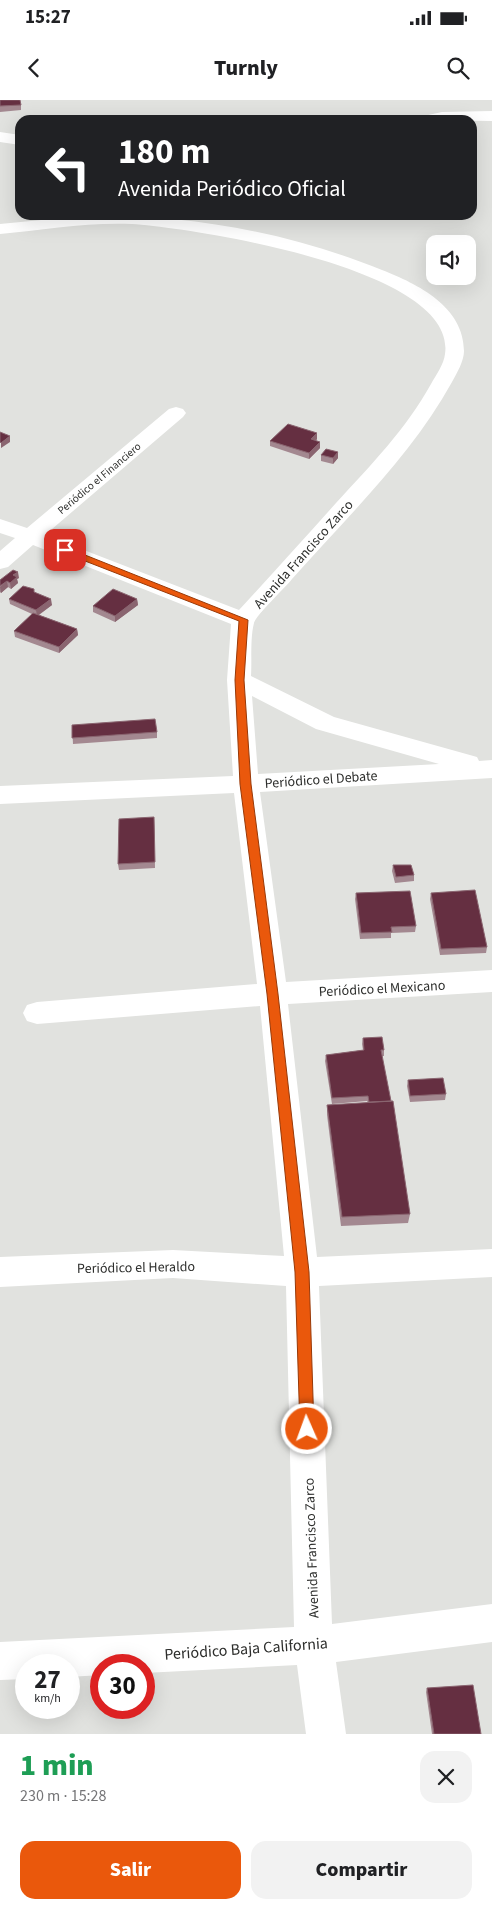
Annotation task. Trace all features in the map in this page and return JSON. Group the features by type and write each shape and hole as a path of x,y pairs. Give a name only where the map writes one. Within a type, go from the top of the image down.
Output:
{"street":[{"path":"434,100 441,115"},
{"path":"477,116 492,116"},
{"path":"477,125 488,133"},
{"path":"0,137 15,139"},
{"name":"Avenida Francisco Zarco","path":"0,228 94,220"},
{"name":"Avenida Francisco Zarco","path":"140,220 267,239 342,260 390,279 428,301 446,318 452,334 455,353 430,404 404,442 244,620 240,680 246,784 272,994 302,1272 314,1645 326,1734"},
{"name":"Periódico el Financiero","path":"0,562 176,413"},
{"path":"0,525 244,620"},
{"path":"240,680 325,723 491,771"},
{"name":"Periódico el Debate","path":"0,794 246,784 491,771"},
{"name":"Periódico el Mexicano","path":"37,1013 272,994 492,981"},
{"name":"Periódico el Heraldo","path":"0,1272 173,1264 302,1272 492,1264"},
{"name":"Periódico Baja California","path":"0,1661 314,1645 492,1623"}],"building":[{"path":"0,100 20,100 21,105 0,106"},
{"path":"288,424 317,433 311,439 320,442 309,453 270,441"},
{"path":"0,432 10,436 1,443 0,442"},
{"path":"326,449 338,452 333,458 321,455"},
{"path":"13,570 18,572 13,575 17,577 10,583 7,581 0,586 0,580"},
{"path":"23,586 34,589 34,592 51,599 36,610 9,599"},
{"path":"113,589 137,599 115,616 93,606"},
{"path":"33,613 77,629 59,647 14,631"},
{"path":"155,719 157,732 72,738 72,725"},
{"path":"154,817 155,862 118,864 119,819"},
{"path":"393,865 411,865 414,875 396,877"},
{"path":"475,890 487,947 441,949 431,893"},
{"path":"410,891 416,926 391,927 392,932 361,933 356,893"},
{"path":"382,1037 384,1050 381,1050 391,1101 369,1102 368,1096 332,1098 326,1055 364,1050 363,1038"},
{"path":"443,1078 446,1094 410,1096 408,1080"},
{"path":"393,1101 410,1214 342,1217 327,1105"},
{"path":"473,1685 481,1734 434,1734 427,1688"}],"route":[{"path":"65,550 244,620 240,680 246,784 272,994 302,1272 307,1429"}]}
